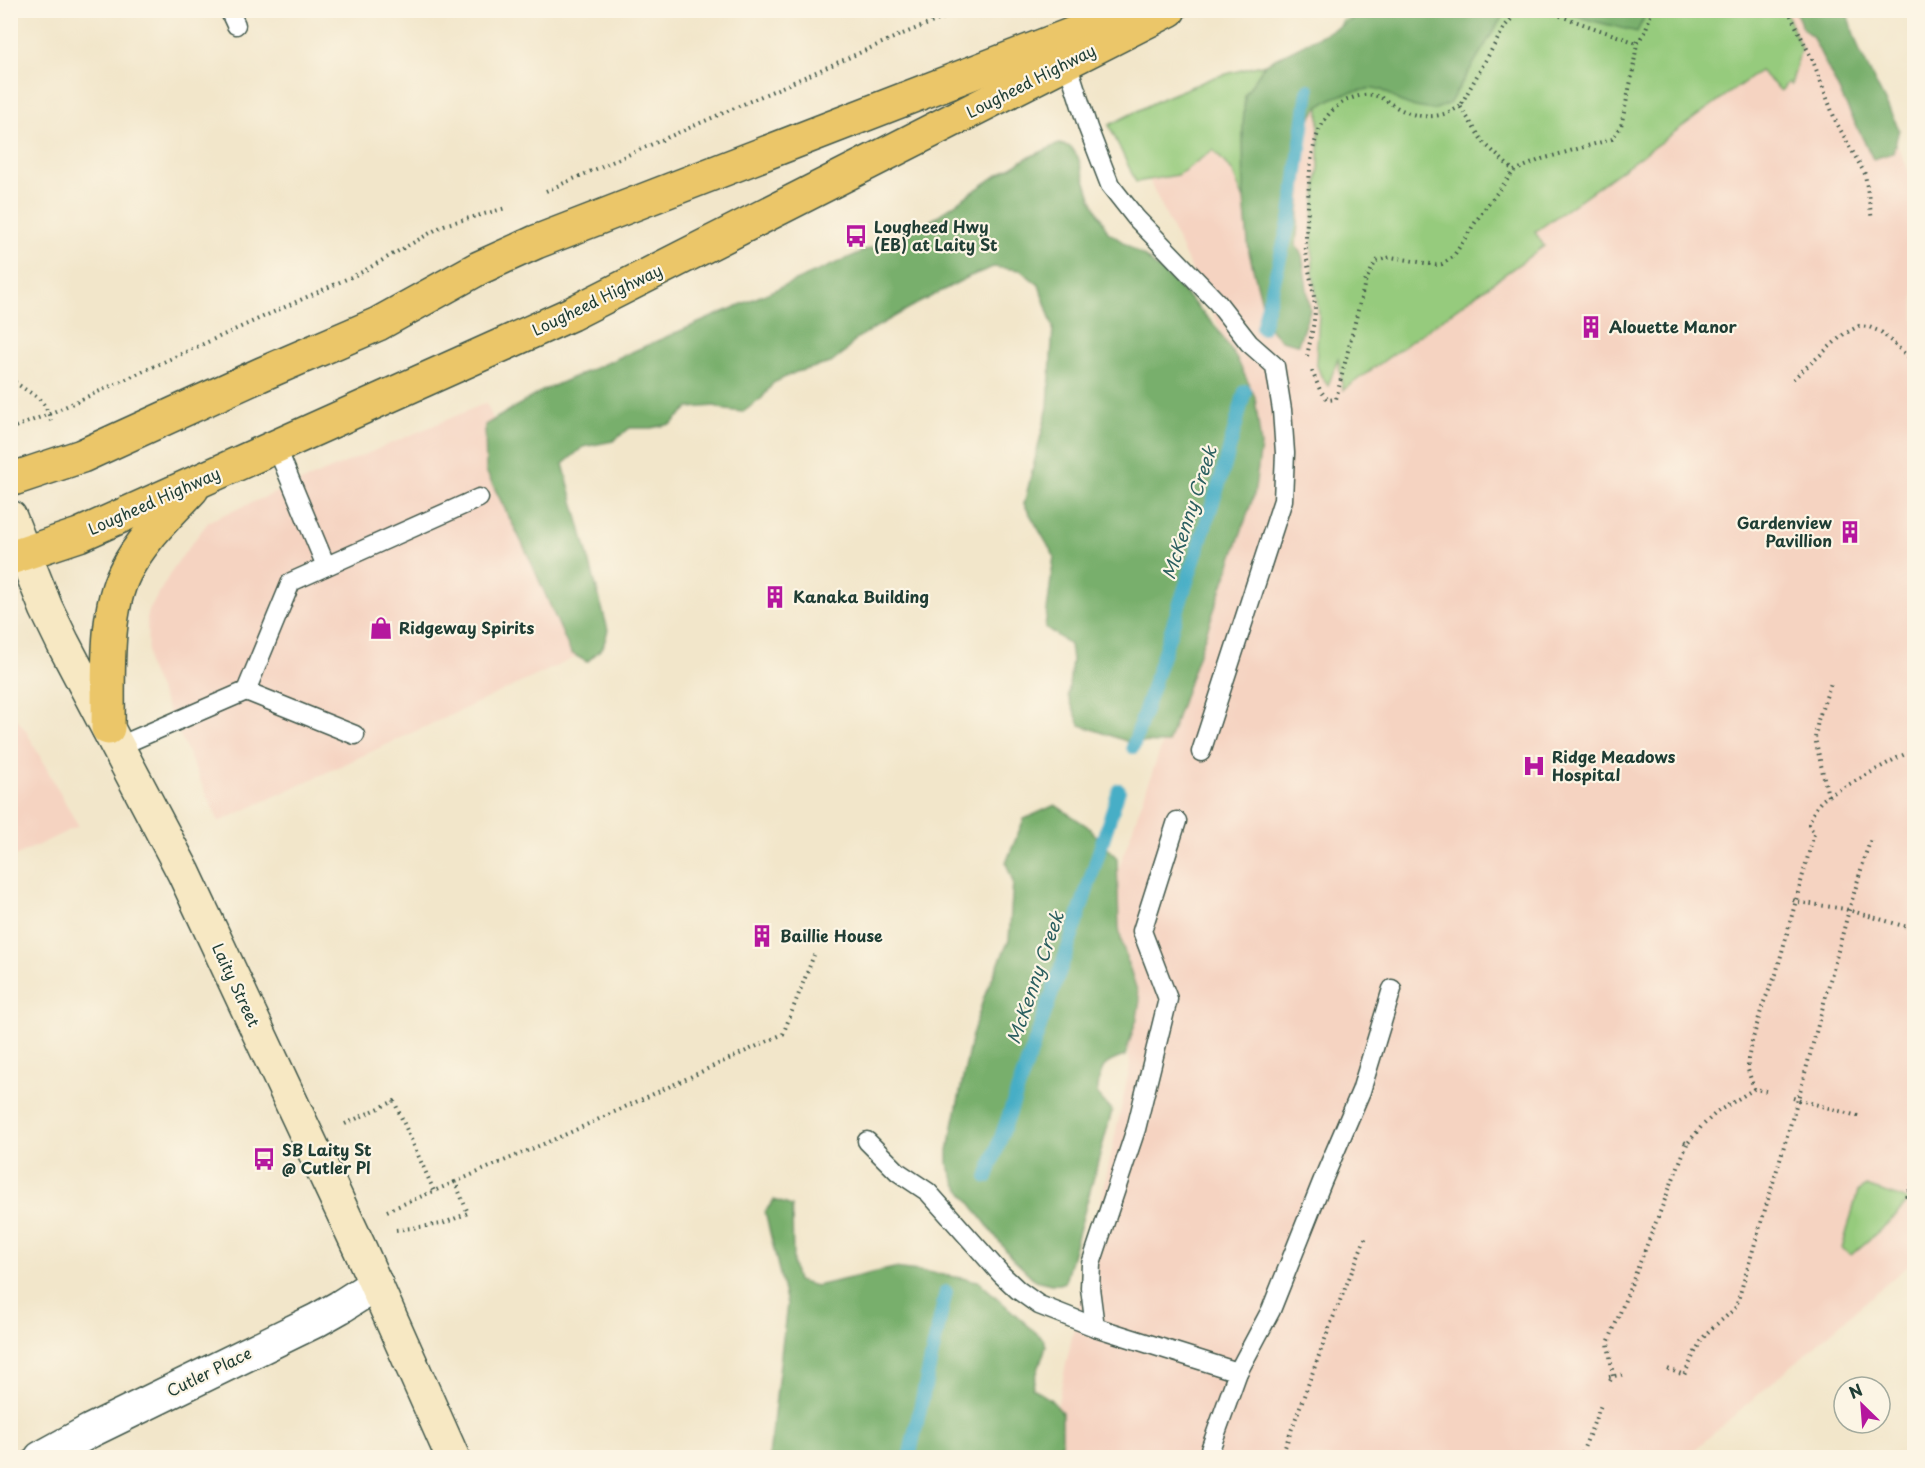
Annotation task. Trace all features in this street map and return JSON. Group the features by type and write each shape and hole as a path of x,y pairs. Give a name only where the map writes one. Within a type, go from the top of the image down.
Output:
{"highway":[{"name":"Lougheed Highway","path":"10,480 82,456 378,324 479,268 536,242 1133,10"},
{"name":"Lougheed Highway","path":"18,555 79,535 571,314 1169,10"},
{"path":"112,737 111,622 124,573 152,532 200,480"}],"street":[{"name":"Laity Street","path":"10,517 18,555 184,873 376,1284 453,1458"},
{"name":"Cutler Place","path":"41,1458 90,1431 317,1320 376,1284"}],"lane":[{"path":"1067,62 1091,138 1110,185 1136,218 1217,302 1249,343 1275,366 1282,410 1285,453 1283,500 1201,752"},
{"path":"276,446 326,566"},
{"path":"246,691 291,582 479,498"},
{"path":"112,737 246,691 356,735"},
{"path":"1095,1327 1090,1288 1092,1264 1136,1129 1168,999 1142,931 1177,821"},
{"path":"1207,1458 1238,1372 1271,1310 1361,1091 1392,989"},
{"path":"867,1141 898,1172 928,1192 1001,1274 1039,1305 1095,1327 1238,1372"}],"path":[{"path":"1307,360 1315,311 1306,250 1311,159 1321,124 1333,110 1353,97 1368,94 1379,96 1399,108 1425,117 1444,115 1460,106 1505,26 1515,15 1526,10"},
{"path":"1543,10 1637,43"},
{"path":"1311,370 1320,390 1328,400 1336,399 1365,282 1376,261 1391,257 1436,265 1442,264 1453,257 1482,212 1514,171 1542,159 1612,139 1621,126 1637,43 1646,32 1652,10"},
{"path":"1788,10 1813,61 1836,122 1865,174 1872,220"},
{"path":"1460,106 1484,142 1514,171"},
{"path":"1793,379 1844,334 1859,326 1878,330 1914,362"},
{"path":"10,378 42,399 49,414 10,429"},
{"path":"1828,796 1815,738 1818,720 1831,683"},
{"path":"1754,1089 1748,1070 1748,1059 1763,1004 1776,974 1793,900 1814,834 1809,824 1817,806 1828,796 1914,750"},
{"path":"1668,1369 1684,1375 1702,1340 1736,1307 1871,839"},
{"path":"1793,900 1849,910 1914,929"},
{"path":"379,1214 571,1132 783,1034 814,955"},
{"path":"1625,1374 1611,1378 1608,1343 1686,1143 1717,1112 1754,1089 1766,1091"},
{"path":"1796,1098 1861,1117"},
{"path":"338,1128 394,1101 434,1191"},
{"path":"1906,1197 1914,1180"},
{"path":"395,1230 442,1224 468,1213 455,1182"},
{"path":"1281,1458 1367,1234"},
{"path":"1580,1458 1601,1405"}],"shaded area":[{"name":"Ridge Meadows Hospital","path":"1398,11 1835,11 1914,182 1914,1260 1686,1457 1046,1458 1130,1066 1108,899 1201,633 1232,355 1126,131"},
{"path":"486,403 596,648 219,822 148,665 147,614 174,567 209,521"},
{"path":"11,711 26,731 78,826 11,858"}],"green space":[{"path":"1371,10 1506,11 1449,104 1433,110 1415,107 1374,88 1333,98 1318,107 1309,121 1296,246 1302,255 1310,310 1298,344 1281,340 1268,327 1249,252 1244,200 1245,95 1265,64"},
{"path":"1365,11 1786,11 1801,48 1791,85 1788,82 1781,91 1760,71 1535,232 1544,246 1343,390 1338,359 1328,386 1316,363 1319,315 1313,272 1312,228 1319,167 1319,101 1342,21"},
{"path":"1562,11 1645,11 1645,16 1637,32"},
{"path":"1795,11 1846,11 1860,52 1899,129 1893,153 1873,159 1812,36 1804,30"},
{"path":"1265,64 1245,95 1244,200 1232,171 1213,150 1178,175 1136,182 1109,125 1163,98 1215,77"},
{"path":"1059,144 1071,147 1078,157 1091,198 1108,232 1144,256 1177,285 1216,327 1238,361 1255,397 1261,446 1254,495 1168,743 1129,742 1080,725 1068,696 1072,660 1070,645 1045,627 1054,556 1024,504 1048,407 1053,327 1039,285 1020,270 993,267 968,277 857,338 831,363 796,372 773,383 762,398 743,412 715,406 688,408 671,424 651,428 630,428 613,441 583,447 563,464 608,630 603,647 587,662 571,653 528,555 486,471 485,425 542,391 924,225 996,176 1027,158"},
{"path":"1055,805 1087,826 1117,858 1119,928 1140,1000 1125,1056 1110,1062 1101,1073 1097,1094 1112,1111 1065,1282 1051,1284 1035,1280 1011,1257 956,1184 948,1164 948,1150 972,1035 984,997 1009,940 1013,882 1006,863 1024,819"},
{"path":"1866,1186 1909,1200 1895,1217 1851,1255 1842,1249 1858,1191"},
{"path":"774,1200 792,1206 793,1265 797,1281 816,1286 894,1268 978,1281 1043,1339 1046,1346 1032,1388 1050,1399 1062,1412 1062,1440 1058,1457 769,1457 787,1304 765,1212"}],"waterway":[{"name":"McKenny Creek","path":"1262,328 1291,216 1308,90"},
{"name":"McKenny Creek","path":"1133,747 1225,465 1245,391"},
{"name":"McKenny Creek","path":"987,1177 1070,942 1119,790"},
{"name":"McKenny Creek","path":"909,1458 946,1292"}],"place":[{"name":"Lougheed Hwy (EB) at Laity St","path":"856,236"},
{"name":"Alouette Manor","path":"1591,327"},
{"name":"Gardenview Pavillion","path":"1850,532"},
{"name":"Kanaka Building","path":"775,597"},
{"name":"Ridgeway Spirits","path":"381,628"},
{"name":"Ridge Meadows Hospital","path":"1534,766"},
{"name":"Baillie House","path":"762,936"},
{"name":"SB Laity St @ Cutler Pl","path":"264,1159"}]}
